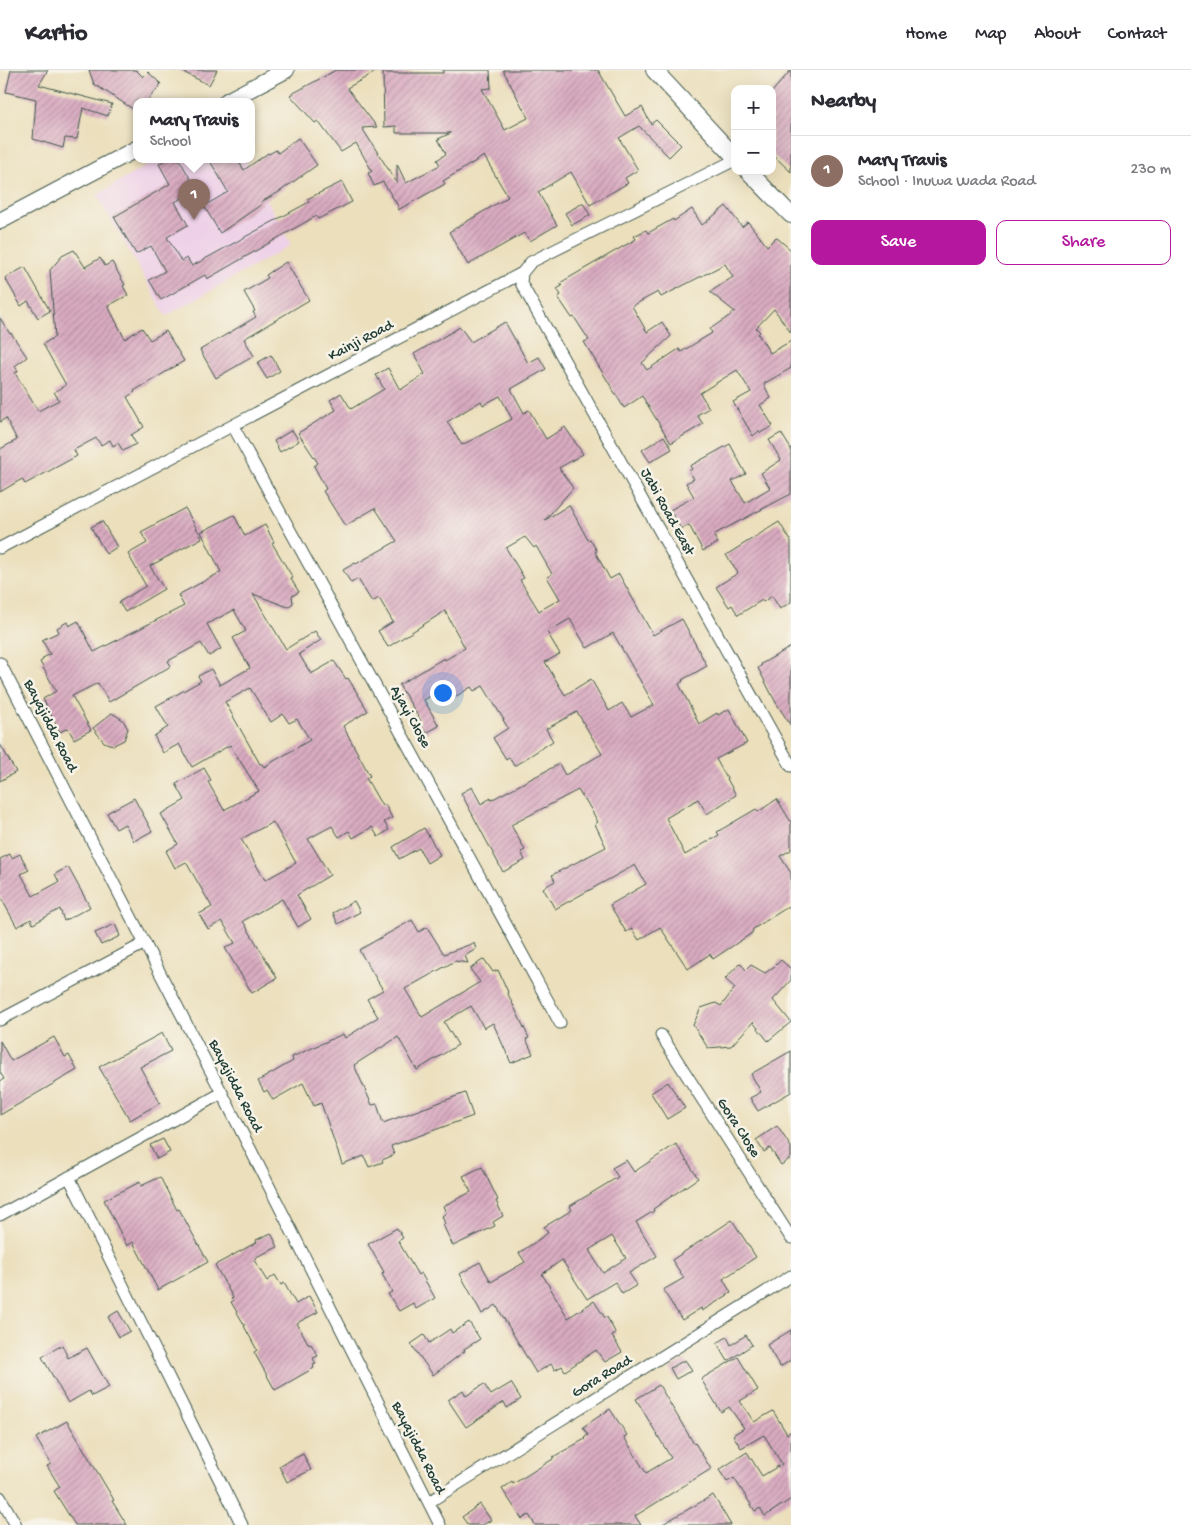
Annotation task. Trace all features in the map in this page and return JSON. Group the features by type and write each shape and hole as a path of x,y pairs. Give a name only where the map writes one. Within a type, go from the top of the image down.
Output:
{"street":[{"path":"233,98 286,70"},
{"path":"654,70 731,155"},
{"path":"4,215 133,150"},
{"name":"Kainji Road","path":"0,548 522,273 531,262 731,161"},
{"path":"752,175 791,215"},
{"name":"Jabi Road East","path":"522,273 521,283 791,766"},
{"name":"Ajayi Close","path":"233,426 560,1023"},
{"name":"Bayajidda Road","path":"0,663 222,1092 440,1525"},
{"path":"0,1020 145,943"},
{"name":"Gora Close","path":"660,1035 791,1238"},
{"path":"0,1215 222,1092"},
{"path":"69,1177 242,1525"},
{"name":"Gora Road","path":"429,1502 791,1276"},
{"path":"0,1497 16,1525"}],"shaded area":[{"path":"151,163 247,163 291,245 166,316 97,195"}],"building":[{"path":"11,70 48,70 39,85 112,104 108,116 83,108 77,139 65,138 63,148 33,139 36,99 6,92"},
{"path":"89,70 136,70 143,77 148,72 161,84 149,98 133,98 133,109 94,84"},
{"path":"179,70 217,70 209,85"},
{"path":"336,70 379,70 347,88 377,127 362,128 397,183 397,164 406,183 440,165 437,160 446,154 438,139 451,133 396,133 396,126 384,127 383,73 443,73 443,70 490,70 491,88 482,89 505,130 528,118 503,70 598,70 625,116 642,107 651,124 656,120 681,145 669,157 639,126 619,138 638,170 625,178 628,183 590,205 571,172 538,192 557,225 530,241 524,233 468,265 449,232 508,197 484,156 443,181 445,184 398,210 398,206 383,182 374,186 368,173 372,171 356,143 341,152 318,121 315,123 290,95"},
{"path":"791,70 791,172 776,158 776,87"},
{"path":"298,138 317,165 279,192 261,202 262,204 220,233 204,206 228,192 211,163 240,163 244,170 268,153 276,150 278,153"},
{"path":"181,163 197,190 175,202 188,225 167,237 181,261 187,258 192,266 309,202 307,199 342,182 352,202 318,219 316,216 207,279 205,275 161,300 149,280 165,271 151,246 136,254 114,217 170,184 159,164"},
{"path":"583,203 590,215 572,225 565,213"},
{"path":"726,206 742,227 748,222 767,246 776,237 791,250 791,333 774,309 756,328 760,332 758,334 770,353 791,341 791,368 764,385 771,398 760,405 773,426 760,433 759,431 753,436 733,402 751,392 737,370 700,393 709,408 697,415 703,424 671,443 642,396 624,408 584,342 589,340 558,297 561,295 557,289 562,286 560,283 636,239 634,236 646,230 648,233 673,219 674,221 692,209 702,225","holes":["725,264 733,277 710,292 735,312 710,329 712,333 681,352 679,349 647,370 642,363 671,336 662,322 647,332 632,306 658,292 661,297"]},
{"path":"74,250 85,267 100,258 105,266 112,262 125,285 123,286 128,295 108,306 125,339 142,328 150,340 166,331 184,361 127,397 144,427 131,435 136,444 123,451 118,443 113,446 110,440 101,445 96,438 74,450 77,456 25,484 22,479 0,492 0,449 17,440 6,418 0,422 0,318 27,357 15,366 18,371 15,373 38,411 59,400 54,392 66,385 43,344 55,337 50,270 62,256"},
{"path":"286,262 309,300 244,339 254,356 216,378 200,350 256,317 253,312 255,311 244,292 268,278 266,275"},
{"path":"25,267 50,311 38,318 28,301 21,306 5,278"},
{"path":"505,322 528,363 539,357 546,369 511,389 524,413 529,410 546,439 565,427 583,454 559,468 573,488 545,520 569,505 588,540 590,539 597,551 595,552 610,579 619,574 653,635 682,619 707,666 682,680 679,684 699,724 717,713 718,715 729,709 747,743 716,759 736,795 707,814 698,799 666,818 685,855 719,835 717,832 756,809 758,812 777,799 791,822 791,850 780,856 791,873 791,905 753,929 752,933 713,959 710,954 688,969 660,927 639,940 632,929 626,932 610,905 646,884 635,865 555,909 543,888 555,881 552,875 606,847 595,824 598,822 578,790 511,825 525,850 521,852 525,860 503,872 461,793 472,787 481,804 559,764 565,775 602,754 577,712 546,729 553,741 514,766 509,757 506,759 493,738 508,728 483,686 474,691 471,687 452,699 445,687 424,700 439,726 426,733 419,722 421,721 399,685 444,658 445,660 465,648 445,611 388,647 378,631 393,622 379,598 372,602 358,579 351,583 343,570 397,541 375,508 345,526 323,491 326,489 314,466 318,463 298,433 336,410 330,400 341,393 351,409 384,389 376,375 388,368 400,390 425,374 414,354 460,327 471,342","holes":["500,396 512,419 462,445 447,422 481,401 483,405","525,537 534,548 536,546 552,574 547,577 560,599 539,611 520,580 524,578 506,548","570,619 587,648 613,633 654,705 631,717 622,703 609,711 591,679 565,695 545,662 560,654 547,632"]},
{"path":"271,355 280,371 267,379 257,363"},
{"path":"292,430 299,441 280,452 274,441"},
{"path":"781,433 791,449 791,494 713,535 718,543 703,551 689,525 681,529 670,510 694,497 686,483 694,479 689,471 692,469 690,466 730,444 746,474 732,481 745,503 770,488 761,473 781,460 769,440"},
{"path":"664,436 672,449 650,462 642,450"},
{"path":"185,508 202,538 150,566 164,589 125,612 119,602 146,586 128,554 147,543 141,532"},
{"path":"234,515 245,536 265,525 274,542 272,543 293,578 291,579 299,592 292,596 293,603 288,607 253,594 286,649 315,631 321,640 299,654 311,674 334,661 346,679 348,678 368,711 343,726 370,776 366,778 382,806 385,804 392,818 384,822 389,830 378,837 372,827 353,838 349,831 339,837 332,826 308,839 330,875 297,895 311,919 298,927 282,899 243,921 277,978 252,993 225,948 235,943 222,921 208,929 199,914 212,907 186,862 175,868 166,851 178,844 161,814 185,800 176,784 204,768 211,780 208,782 224,810 259,791 230,745 192,767 179,744 163,753 154,736 168,727 156,706 201,681 198,676 211,669 220,685 250,668 233,638 246,631 234,610 207,624 221,649 209,656 201,643 168,661 171,666 109,702 98,683 72,696 91,730 74,739 68,728 60,732 43,699 56,691 40,662 50,654 42,640 59,632 57,628 67,622 69,626 78,621 94,652 184,606 178,595 221,572 201,532","holes":["250,688 271,722 283,714 289,723 297,719 310,740 264,767 260,764 225,702","273,822 296,863 265,880 241,839"]},
{"path":"102,521 117,547 106,554 91,527"},
{"path":"779,522 791,541 791,602 780,609 772,596 738,615 732,605 729,607 716,587 738,573 726,555"},
{"path":"791,647 791,726 775,701 758,668 761,664"},
{"path":"112,713 123,720 128,729 124,740 114,745 104,742 93,728"},
{"path":"0,744 16,772 0,781"},
{"path":"134,798 152,831 134,841 125,824 116,829 107,813"},
{"path":"424,828 440,855 427,863 419,848 399,859 393,847"},
{"path":"10,854 12,858 20,854 29,870 21,874 33,896 59,882 55,874 68,867 90,907 64,921 60,909 33,924 31,919 17,927 0,896 0,859"},
{"path":"354,901 360,912 338,924 333,913"},
{"path":"412,920 419,932 427,927 444,954 474,943 476,949 465,956 468,963 455,961 405,989 422,1017 480,982 470,969 484,959 493,972 498,970 529,1038 526,1039 533,1054 511,1063 493,1023 484,1028 471,1006 444,1022 458,1045 417,1070 398,1037 354,1065 372,1105 377,1104 383,1123 465,1093 473,1116 391,1146 394,1155 382,1160 383,1162 369,1167 364,1156 342,1164 321,1103 314,1106 303,1083 273,1100 267,1090 264,1092 258,1081 293,1061 292,1057 343,1034 345,1038 378,1017 367,999 383,990 359,950"},
{"path":"115,924 120,936 101,945 95,933"},
{"path":"781,960 791,969 791,980 773,1000 791,1022 768,1041 753,1022 731,1046 708,1048 693,1025 701,1008 716,1003 721,1006 735,988 725,979 740,963 746,970 751,965 765,973"},
{"path":"162,1033 171,1051 140,1067 160,1103 130,1120 99,1067"},
{"path":"54,1037 65,1057 69,1055 77,1070 0,1115 0,1081 4,1079 0,1072 0,1041 11,1061"},
{"path":"791,1051 791,1092 758,1111 750,1098 761,1092 751,1074"},
{"path":"668,1082 685,1108 667,1119 651,1093"},
{"path":"777,1126 791,1147 791,1158 781,1165 770,1148 764,1152 756,1140"},
{"path":"163,1139 170,1152 157,1159 150,1145"},
{"path":"676,1144 698,1178 636,1222 657,1256 629,1273 637,1285 622,1294 615,1282 587,1299 562,1260 542,1274 568,1318 594,1301 605,1318 607,1317 616,1334 612,1336 622,1352 605,1362 596,1350 565,1371 562,1366 555,1370 551,1364 536,1373 496,1305 482,1314 460,1274 480,1262 491,1282 525,1262 519,1253 548,1233 544,1227 572,1210 570,1206 618,1177 612,1168 626,1160 634,1172","holes":["612,1236 626,1258 603,1273 589,1250"]},
{"path":"482,1167 498,1200 496,1201 503,1216 493,1222 495,1226 453,1246 443,1225 445,1224 442,1216 446,1213 443,1206 471,1192 463,1176"},
{"path":"160,1177 208,1262 158,1290 133,1242 127,1246 104,1200 140,1182 141,1186"},
{"path":"732,1220 756,1257 723,1279 731,1293 702,1311 701,1308 682,1320 663,1290 684,1278 672,1260"},
{"path":"397,1228 403,1238 398,1241 418,1275 421,1273 435,1298 416,1309 413,1303 399,1311 388,1294 392,1292 382,1274 384,1272 368,1244"},
{"path":"271,1233 278,1247 256,1257 257,1259 254,1260 267,1281 275,1275 281,1285 284,1283 296,1304 309,1296 318,1312 297,1323 309,1345 311,1344 318,1356 313,1358 316,1364 313,1365 314,1368 275,1390 254,1352 257,1350 231,1302 233,1298 215,1265"},
{"path":"118,1311 130,1331 119,1337 108,1317"},
{"path":"469,1322 480,1339 464,1349 465,1351 433,1375 411,1344 424,1335 429,1343 450,1329 452,1333"},
{"path":"791,1330 791,1360 780,1367 767,1345"},
{"path":"746,1335 752,1345 728,1361 717,1343 727,1337 731,1345"},
{"path":"62,1345 68,1358 87,1348 109,1387 92,1396 89,1391 68,1403 42,1357"},
{"path":"738,1357 758,1390 740,1401 754,1422 773,1411 787,1434 791,1431 791,1499 765,1516 760,1508 755,1511 734,1478 727,1482 719,1470 747,1452 762,1476 782,1464 764,1435 741,1448 733,1435 744,1428 729,1407 721,1412 701,1379"},
{"path":"685,1360 692,1370 676,1379 670,1368"},
{"path":"511,1383 521,1399 507,1408 504,1402 466,1427 448,1400 463,1390 466,1396 484,1384 491,1395"},
{"path":"659,1385 711,1469 635,1516 641,1525 535,1525 529,1515 522,1519 502,1489 585,1439 588,1435 583,1427 610,1409 627,1435 624,1437 646,1473 671,1458 636,1399"},
{"path":"67,1421 127,1525 75,1525 54,1491 60,1487 47,1466 51,1464 36,1438"},
{"path":"303,1454 311,1470 287,1482 279,1466"},
{"path":"713,1495 731,1525 661,1525"},
{"path":"480,1504 491,1520 483,1525 468,1525 462,1517"}],"place":[{"name":"Mary Travis","path":"194,220"}]}
